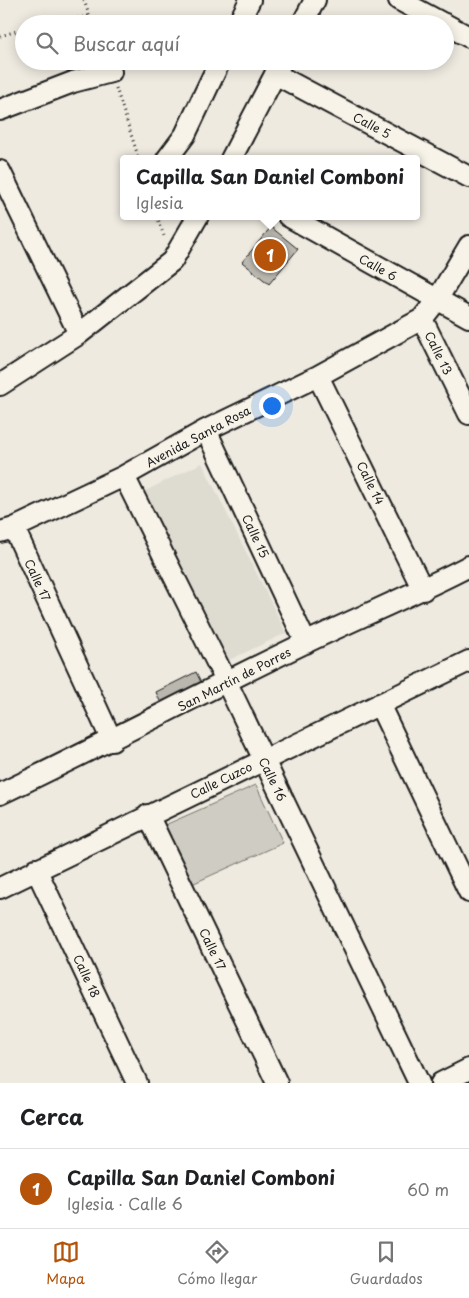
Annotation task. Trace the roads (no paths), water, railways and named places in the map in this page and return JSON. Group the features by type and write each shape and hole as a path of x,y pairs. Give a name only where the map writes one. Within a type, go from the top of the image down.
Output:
{"street":[{"path":"242,15 250,0"},
{"path":"307,15 315,0"},
{"path":"399,0 428,15"},
{"path":"454,29 469,37"},
{"path":"170,155 185,134 216,70"},
{"path":"233,155 278,70"},
{"name":"Calle 5","path":"282,70 469,177"},
{"path":"0,110 73,82 111,72"},
{"path":"0,171 79,334"},
{"path":"0,385 79,334 172,261 196,220"},
{"name":"Calle 6","path":"295,220 469,317"},
{"name":"Avenida Santa Rosa","path":"7,530 124,476 206,430 318,376 422,320 437,300 469,246"},
{"name":"Calle 13","path":"422,320 469,414"},
{"name":"Calle 14","path":"318,376 423,590"},
{"name":"Calle 15","path":"206,430 306,643"},
{"name":"Calle 16","path":"124,476 227,683 419,1083"},
{"name":"Calle 17","path":"7,530 112,741"},
{"name":"San Martín de Porres","path":"0,794 112,741 306,643 423,590 469,566"},
{"name":"Calle Cuzco","path":"0,888 469,661"},
{"path":"379,704 469,892"},
{"name":"Calle 17","path":"148,815 277,1083"},
{"name":"Calle 18","path":"36,870 138,1083"},
{"path":"440,1083 469,1069"}],"place":[{"name":"Capilla San Daniel Comboni","path":"270,255"}]}
